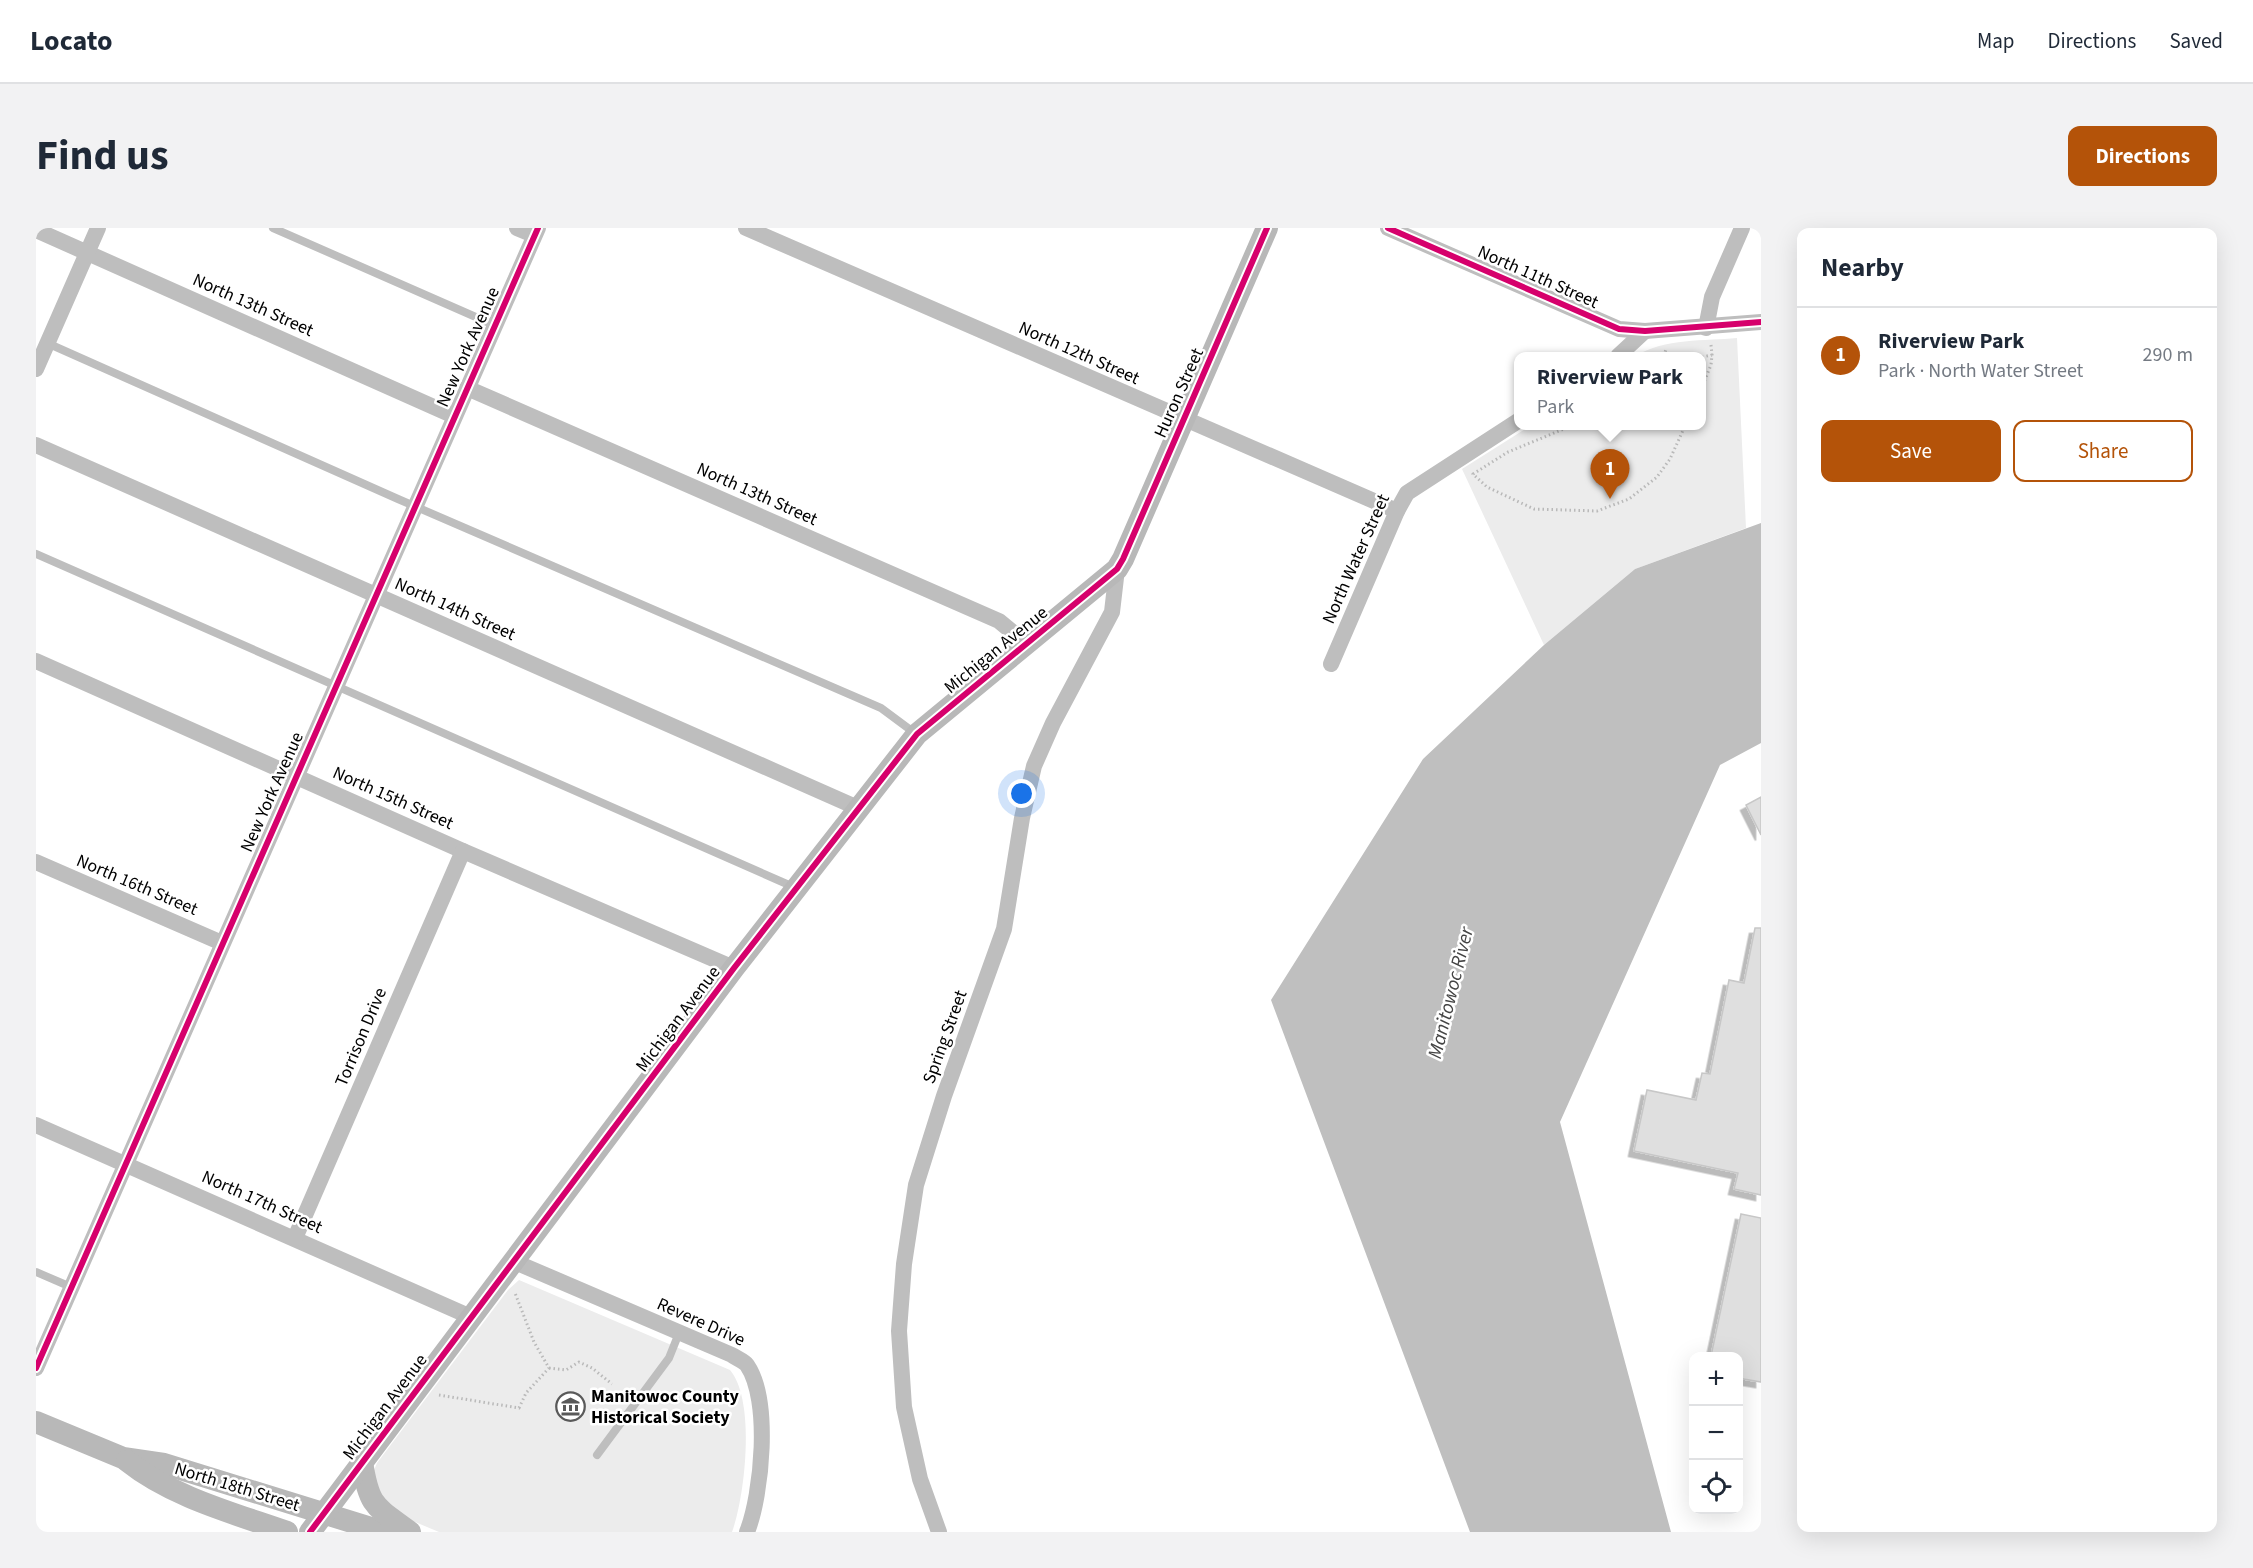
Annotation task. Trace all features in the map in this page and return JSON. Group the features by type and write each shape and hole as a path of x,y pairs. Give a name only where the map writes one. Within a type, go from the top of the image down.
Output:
{"street":[{"path":"36,369 98,228"},
{"path":"517,228 536,232"},
{"name":"North 12th Street","path":"746,228 1397,512"},
{"name":"Huron Street","path":"1117,569 1267,228"},
{"name":"North 11th Street","path":"1388,228 1619,329 1645,331"},
{"path":"1706,328 1712,297 1742,228"},
{"name":"North 13th Street","path":"36,230 454,416"},
{"name":"New York Avenue","path":"36,1368 536,232"},
{"path":"1623,352 1645,331 1761,322"},
{"name":"North 13th Street","path":"466,388 999,621 1027,644"},
{"name":"North Water Street","path":"1331,664 1407,493 1514,425"},
{"name":"North 14th Street","path":"36,445 858,808"},
{"name":"Michigan Avenue","path":"310,1532 734,968 917,734 1117,569"},
{"name":"Spring Street","path":"939,1532 920,1479 904,1407 899,1331 904,1264 916,1185 944,1096 1004,929 1022,818 1034,766 1053,723 1112,612 1117,569"},
{"name":"North 15th Street","path":"36,660 463,851 734,968"},
{"name":"Torrison Drive","path":"296,1238 463,851"},
{"name":"North 16th Street","path":"36,862 222,943"},
{"name":"North 17th Street","path":"36,1125 471,1317"},
{"name":"Revere Drive","path":"514,1262 732,1355 746,1364 758,1395 762,1450 759,1487 747,1532"},
{"name":"North 18th Street","path":"36,1422 123,1458 164,1464 384,1532"},
{"name":"North 18th Street","path":"123,1458 146,1476 193,1497 287,1532"},
{"path":"362,1462 368,1494 374,1505 410,1532"}],"lane":[{"path":"273,228 494,325"},
{"path":"47,343 881,708 917,734"},
{"path":"36,554 797,888"},
{"path":"36,1272 71,1287"},
{"path":"597,1455 669,1358 679,1333"}],"path":[{"path":"1706,376 1711,365 1711,345"},
{"path":"1706,356 1712,355"},
{"path":"1561,430 1508,452 1473,474 1487,486 1534,509 1597,511 1629,500 1658,477 1670,459 1683,430"},
{"path":"515,1293 534,1342 549,1368"},
{"path":"549,1368 566,1370 579,1362 592,1368 612,1384"},
{"path":"439,1395 519,1408 526,1393 549,1368"}],"shaded area":[{"path":"1737,338 1746,528 1635,569 1544,645 1462,469 1524,430 1706,430 1706,352 1643,352 1672,343"},
{"path":"519,1280 730,1370 738,1384 743,1403 746,1449 741,1496 732,1532 439,1532 385,1507 372,1475 377,1463 508,1290"}],"water":[{"name":"Manitowoc River","path":"1761,523 1761,743 1720,765 1560,1122 1671,1532 1470,1532 1271,1000 1423,759 1544,645 1635,569"}],"building":[{"path":"1761,797 1761,835 1746,805"},
{"path":"1755,928 1761,928 1761,1195 1734,1189 1738,1173 1634,1151 1647,1090 1696,1100 1702,1073 1710,1074 1729,980 1744,983"},
{"path":"1741,1214 1761,1218 1761,1382 1743,1379 1743,1352 1712,1352"}],"cycle path":[{"path":"36,1368 538,228"},
{"path":"310,1532 734,968 917,734 1117,569 1267,228"},
{"path":"1388,228 1619,329 1645,331 1761,322"}],"place":[{"name":"Riverview Park","path":"1610,499"},
{"name":"Manitowoc County Historical Society","path":"570,1406"}]}
